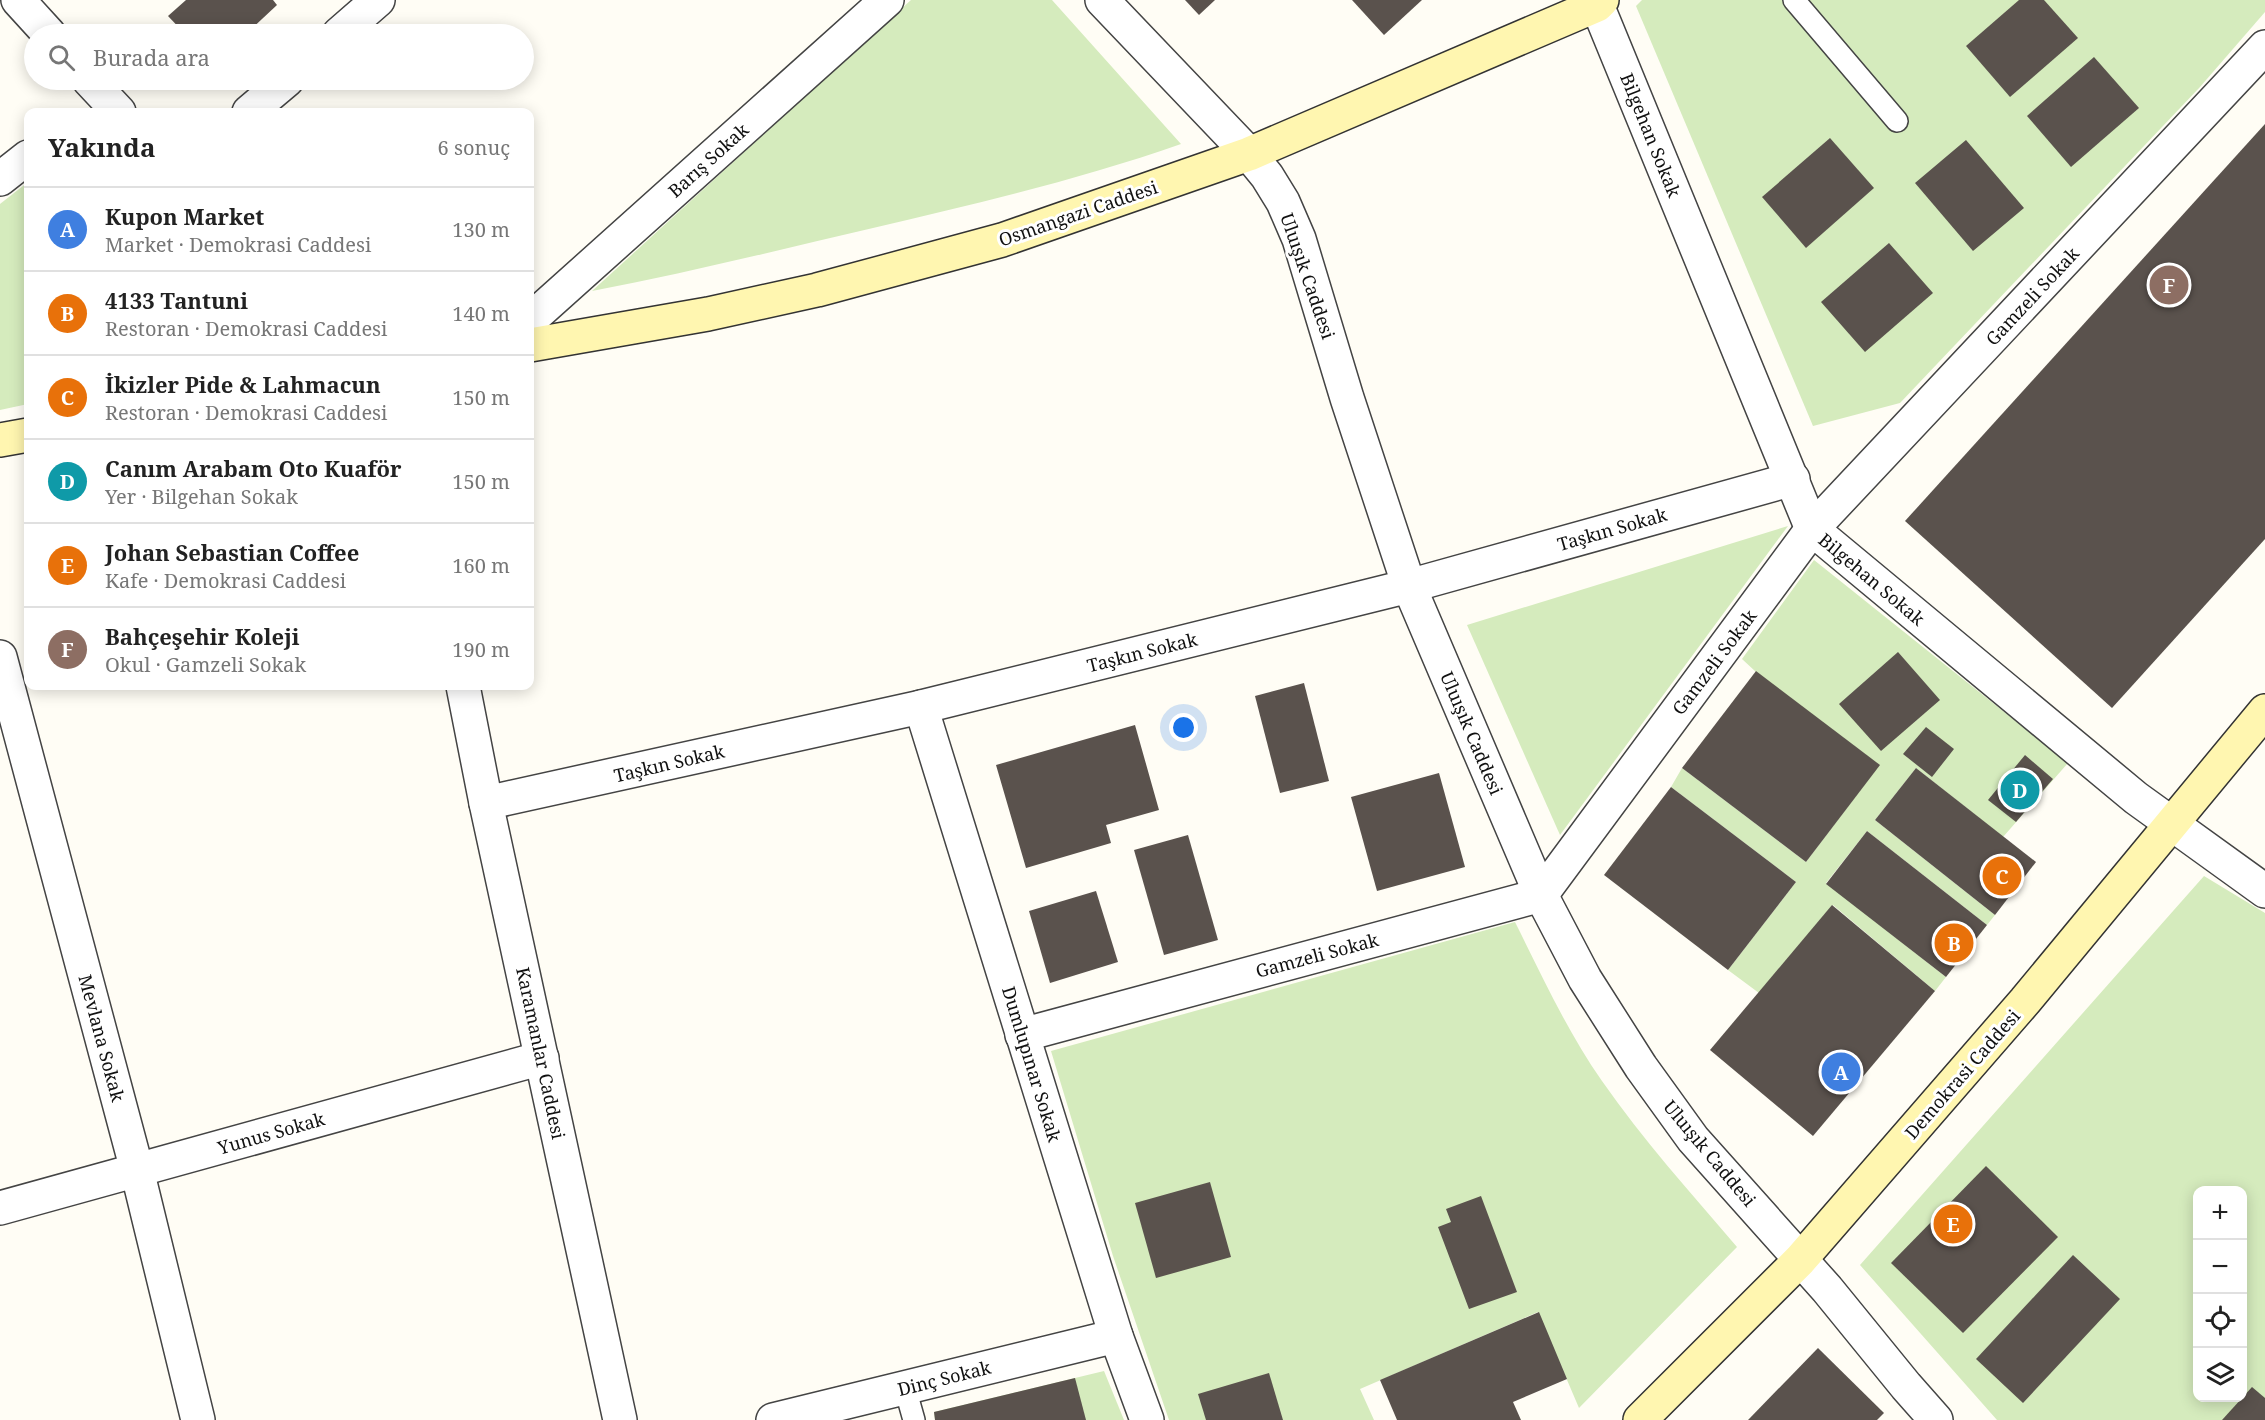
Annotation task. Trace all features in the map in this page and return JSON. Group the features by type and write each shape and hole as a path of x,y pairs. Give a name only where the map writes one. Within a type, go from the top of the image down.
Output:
{"street":[{"path":"18,0 40,24"},
{"path":"350,24 378,0"},
{"name":"Barış Sokak","path":"534,316 887,0"},
{"name":"Uluışık Caddesi","path":"1102,0 1249,154 1272,185 1299,239 1357,429 1409,586 1541,896 1585,979 1641,1066 1693,1139 1827,1288 1936,1420"},
{"name":"Osmangazi Caddesi","path":"534,344 708,314 817,290 1002,240 1249,154 1599,2"},
{"name":"Bilgehan Sokak","path":"1599,2 1812,530 2136,798 2265,891"},
{"name":"Gamzeli Sokak","path":"1022,1035 1541,896 1812,530 2265,47"},
{"path":"254,108 275,90"},
{"path":"0,179 24,161"},
{"path":"0,440 24,436"},
{"name":"Taşkın Sokak","path":"486,803 921,706 1409,586 1793,479"},
{"name":"Mevlana Sokak","path":"0,657 137,1170 198,1420"},
{"name":"Karamanlar Caddesi","path":"464,690 486,803 620,1420"},
{"name":"Dumlupınar Sokak","path":"921,706 1116,1336 1147,1420"},
{"name":"Demokrasi Caddesi","path":"1640,1420 1800,1260 2025,1001 2265,711"},
{"name":"Yunus Sokak","path":"0,1208 542,1058"},
{"name":"Dinç Sokak","path":"773,1420 1116,1336"}],"lane":[{"path":"1794,0 1897,121"},
{"path":"905,1388 914,1420"}],"green space":[{"path":"911,0 1052,0 1181,144 1105,169 989,200 732,261 592,291"},
{"path":"1642,0 2265,0 2265,12 2200,87 1900,403 1813,426 1636,6"},
{"path":"24,185 24,405 0,410 0,204"},
{"path":"1788,526 1560,835 1467,625"},
{"path":"1814,560 2068,763 2003,837 1916,768 1875,820 1995,915 1987,925 1867,831 1826,883 1946,977 1935,991 1833,905 1759,993 1728,970 1796,882 1671,787 1682,768 1806,862 1879,765 1742,659"},
{"path":"2204,876 2265,913 2265,1420 1997,1420 1860,1265"},
{"path":"1515,922 1566,1023 1589,1062 1651,1145 1737,1247 1579,1408 1538,1312 1360,1389 1374,1420 1169,1420 1113,1256 1051,1051"},
{"path":"1104,1371 1124,1420 935,1420 934,1412"}],"building":[{"path":"186,0 273,0 277,5 257,24 176,24 168,16"},
{"path":"1185,0 1215,0 1199,15"},
{"path":"1352,0 1422,0 1384,35"},
{"path":"2019,0 2044,0 2078,38 2010,97 1966,46"},
{"path":"2094,57 2139,108 2071,167 2027,116"},
{"path":"2265,124 2265,539 2112,708 1905,521"},
{"path":"1830,138 1874,188 1806,248 1762,197"},
{"path":"1966,140 2024,208 1973,251 1915,183"},
{"path":"1889,243 1933,293 1865,352 1821,302"},
{"path":"1898,652 1940,700 1881,751 1839,704"},
{"path":"1756,671 1880,765 1806,862 1682,768"},
{"path":"1304,683 1329,781 1280,793 1255,696"},
{"path":"1135,725 1159,810 1106,825 1111,843 1026,868 996,765"},
{"path":"1926,727 1954,749 1932,777 1903,754"},
{"path":"2025,755 2053,779 2016,822 1988,800"},
{"path":"1916,768 2036,862 1995,915 1875,820"},
{"path":"1439,773 1465,867 1377,891 1351,797"},
{"path":"1671,787 1796,882 1728,970 1604,875"},
{"path":"1867,831 1987,925 1946,977 1826,884"},
{"path":"1188,835 1218,940 1164,955 1134,850"},
{"path":"1096,891 1118,962 1050,983 1029,911"},
{"path":"1832,905 1935,991 1813,1136 1710,1050"},
{"path":"1986,1166 2058,1237 1963,1333 1891,1263"},
{"path":"1210,1182 1231,1257 1156,1278 1135,1203"},
{"path":"1481,1196 1517,1292 1469,1309 1438,1227 1451,1222 1446,1209"},
{"path":"2073,1255 2120,1299 2023,1403 1976,1359"},
{"path":"1539,1312 1567,1379 1513,1402 1521,1420 1397,1420 1380,1380"},
{"path":"1818,1348 1884,1413 1877,1420 1748,1420"},
{"path":"1269,1373 1283,1420 1206,1420 1198,1394"},
{"path":"1075,1378 1086,1420 935,1420 934,1412"},
{"path":"2252,1387 2265,1398 2265,1420 2222,1420 2238,1402 2247,1402 2247,1392"}],"place":[{"name":"Bahçeşehir Koleji","path":"2169,285"},
{"name":"Canım Arabam Oto Kuaför","path":"2020,790"},
{"name":"İkizler Pide & Lahmacun","path":"2002,876"},
{"name":"4133 Tantuni","path":"1954,943"},
{"name":"Kupon Market","path":"1841,1072"},
{"name":"Johan Sebastian Coffee","path":"1953,1224"}]}
